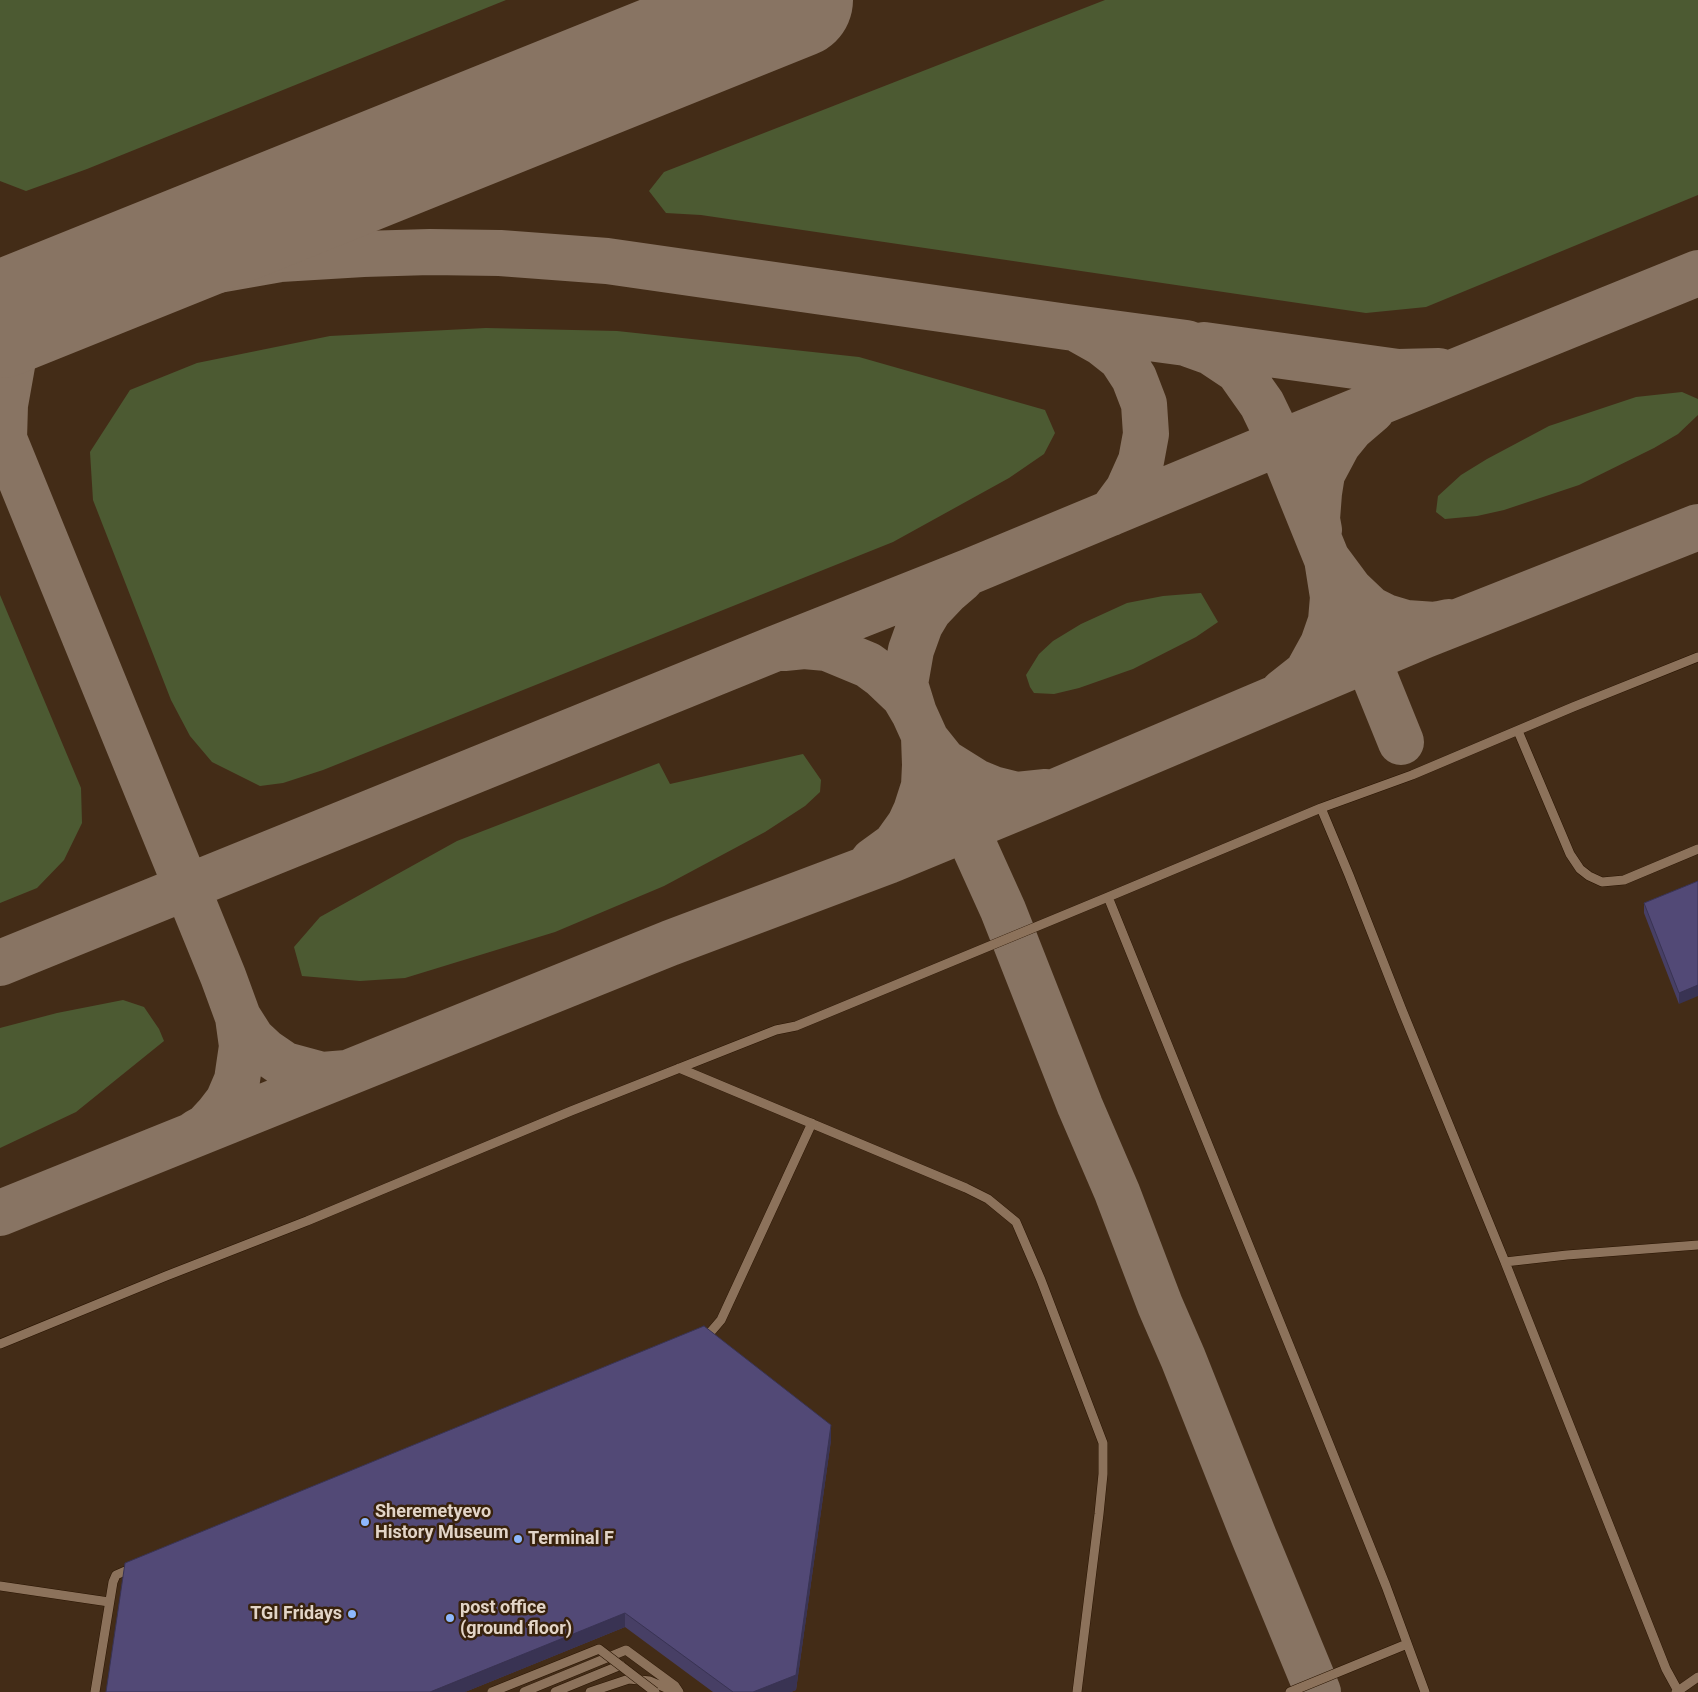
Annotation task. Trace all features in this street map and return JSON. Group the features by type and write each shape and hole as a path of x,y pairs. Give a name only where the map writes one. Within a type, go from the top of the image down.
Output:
{"lane":[{"path":"0,1344 307,1221 571,1111 776,1030 796,1026 1321,808 1412,775 1698,657"},
{"path":"1518,731 1570,854 1580,868 1589,876 1602,882 1624,880 1698,849"},
{"path":"1321,808 1350,875 1402,1010 1505,1262 1666,1669 1677,1692 1698,1677"},
{"path":"1108,897 1255,1258 1425,1692"},
{"path":"679,1068 988,1198 1016,1222 1041,1280 1103,1443 1100,1514 1077,1692"},
{"path":"699,1339 709,1334 721,1320 812,1124"},
{"path":"1505,1262 1567,1255 1698,1245"},
{"path":"95,1692 113,1582 116,1575 139,1566"},
{"path":"0,1586 109,1602"},
{"path":"1290,1692 1407,1644"},
{"path":"492,1692 599,1649 656,1692"},
{"path":"524,1692 626,1650 675,1686 679,1692"},
{"path":"554,1692 621,1665"},
{"path":"590,1692 629,1679 650,1682 671,1692"}],"green space":[{"path":"0,0 506,0 87,169 26,191 0,181"},
{"path":"1105,0 1698,0 1698,195 1426,307 1366,313 701,215 666,213 649,191 664,172"},
{"path":"486,328 617,331 859,357 1045,410 1055,433 1044,454 1009,478 893,542 323,770 283,783 260,786 212,762 190,736 171,700 93,500 90,452 130,390 197,363 330,336"},
{"path":"1682,392 1698,399 1698,415 1678,434 1579,485 1504,510 1477,516 1445,519 1436,512 1438,496 1461,475 1549,426 1636,397"},
{"path":"1201,593 1218,622 1196,637 1133,669 1079,688 1054,694 1034,693 1030,687 1026,675 1039,654 1053,641 1081,624 1127,603 1163,596"},
{"path":"0,595 81,788 82,823 64,860 37,888 0,903"},
{"path":"803,754 821,780 820,792 805,806 765,832 664,886 555,932 405,978 360,981 302,976 294,947 320,917 457,841 659,763 670,784"},
{"path":"123,1000 144,1007 159,1029 164,1041 76,1112 0,1148 0,1028 57,1013"}],"building":[{"path":"1698,881 1698,985 1679,993 1644,903"},
{"name":"Terminal F","path":"704,1326 831,1425 796,1675 753,1692 733,1692 625,1613 430,1692 106,1692 125,1563"}],"taxiway":[{"path":"0,288 38,295 138,284 280,259 430,252 500,253 607,261 1186,343 1211,352 1238,370 1262,404 1275,431 1401,742"},
{"path":"0,963 971,571 1279,443 1698,273"},
{"path":"0,434 4,439 5,405 15,349 31,322 69,292"},
{"path":"1077,329 1102,343 1121,358 1134,378 1144,404 1146,434 1141,461 1128,490 1111,513"},
{"path":"1204,345 1398,372 1439,371"},
{"path":"1319,530 1317,519 1322,474 1338,444 1351,428 1372,410"},
{"path":"0,429 238,1017"},
{"path":"0,1213 670,943 888,861 1425,635 1698,527"},
{"path":"1283,692 1307,673 1323,644 1331,621 1333,597 1327,559 1350,590 1370,609 1386,617 1406,623 1435,625 1449,622"},
{"path":"914,713 905,684 911,650 920,625 929,610 961,579"},
{"path":"784,648 804,646 827,648 868,665 904,696 914,713 1003,910 1080,1106 1117,1192 1160,1305 1318,1692"},
{"path":"873,861 895,845 910,824 916,811 924,786 924,737 944,762 976,782 993,789 1017,795 1046,792"},
{"path":"197,1132 206,1127 218,1114 228,1101 237,1080 242,1046 238,1017 252,1039 266,1052 285,1065 322,1075 347,1073"}],"runway":[{"path":"0,320 795,0"}],"place":[{"name":"Sheremetyevo History Museum","path":"365,1522"},
{"name":"Terminal F","path":"518,1539"},
{"name":"TGI Fridays","path":"352,1614"},
{"name":"post office (ground floor)","path":"450,1618"}]}
